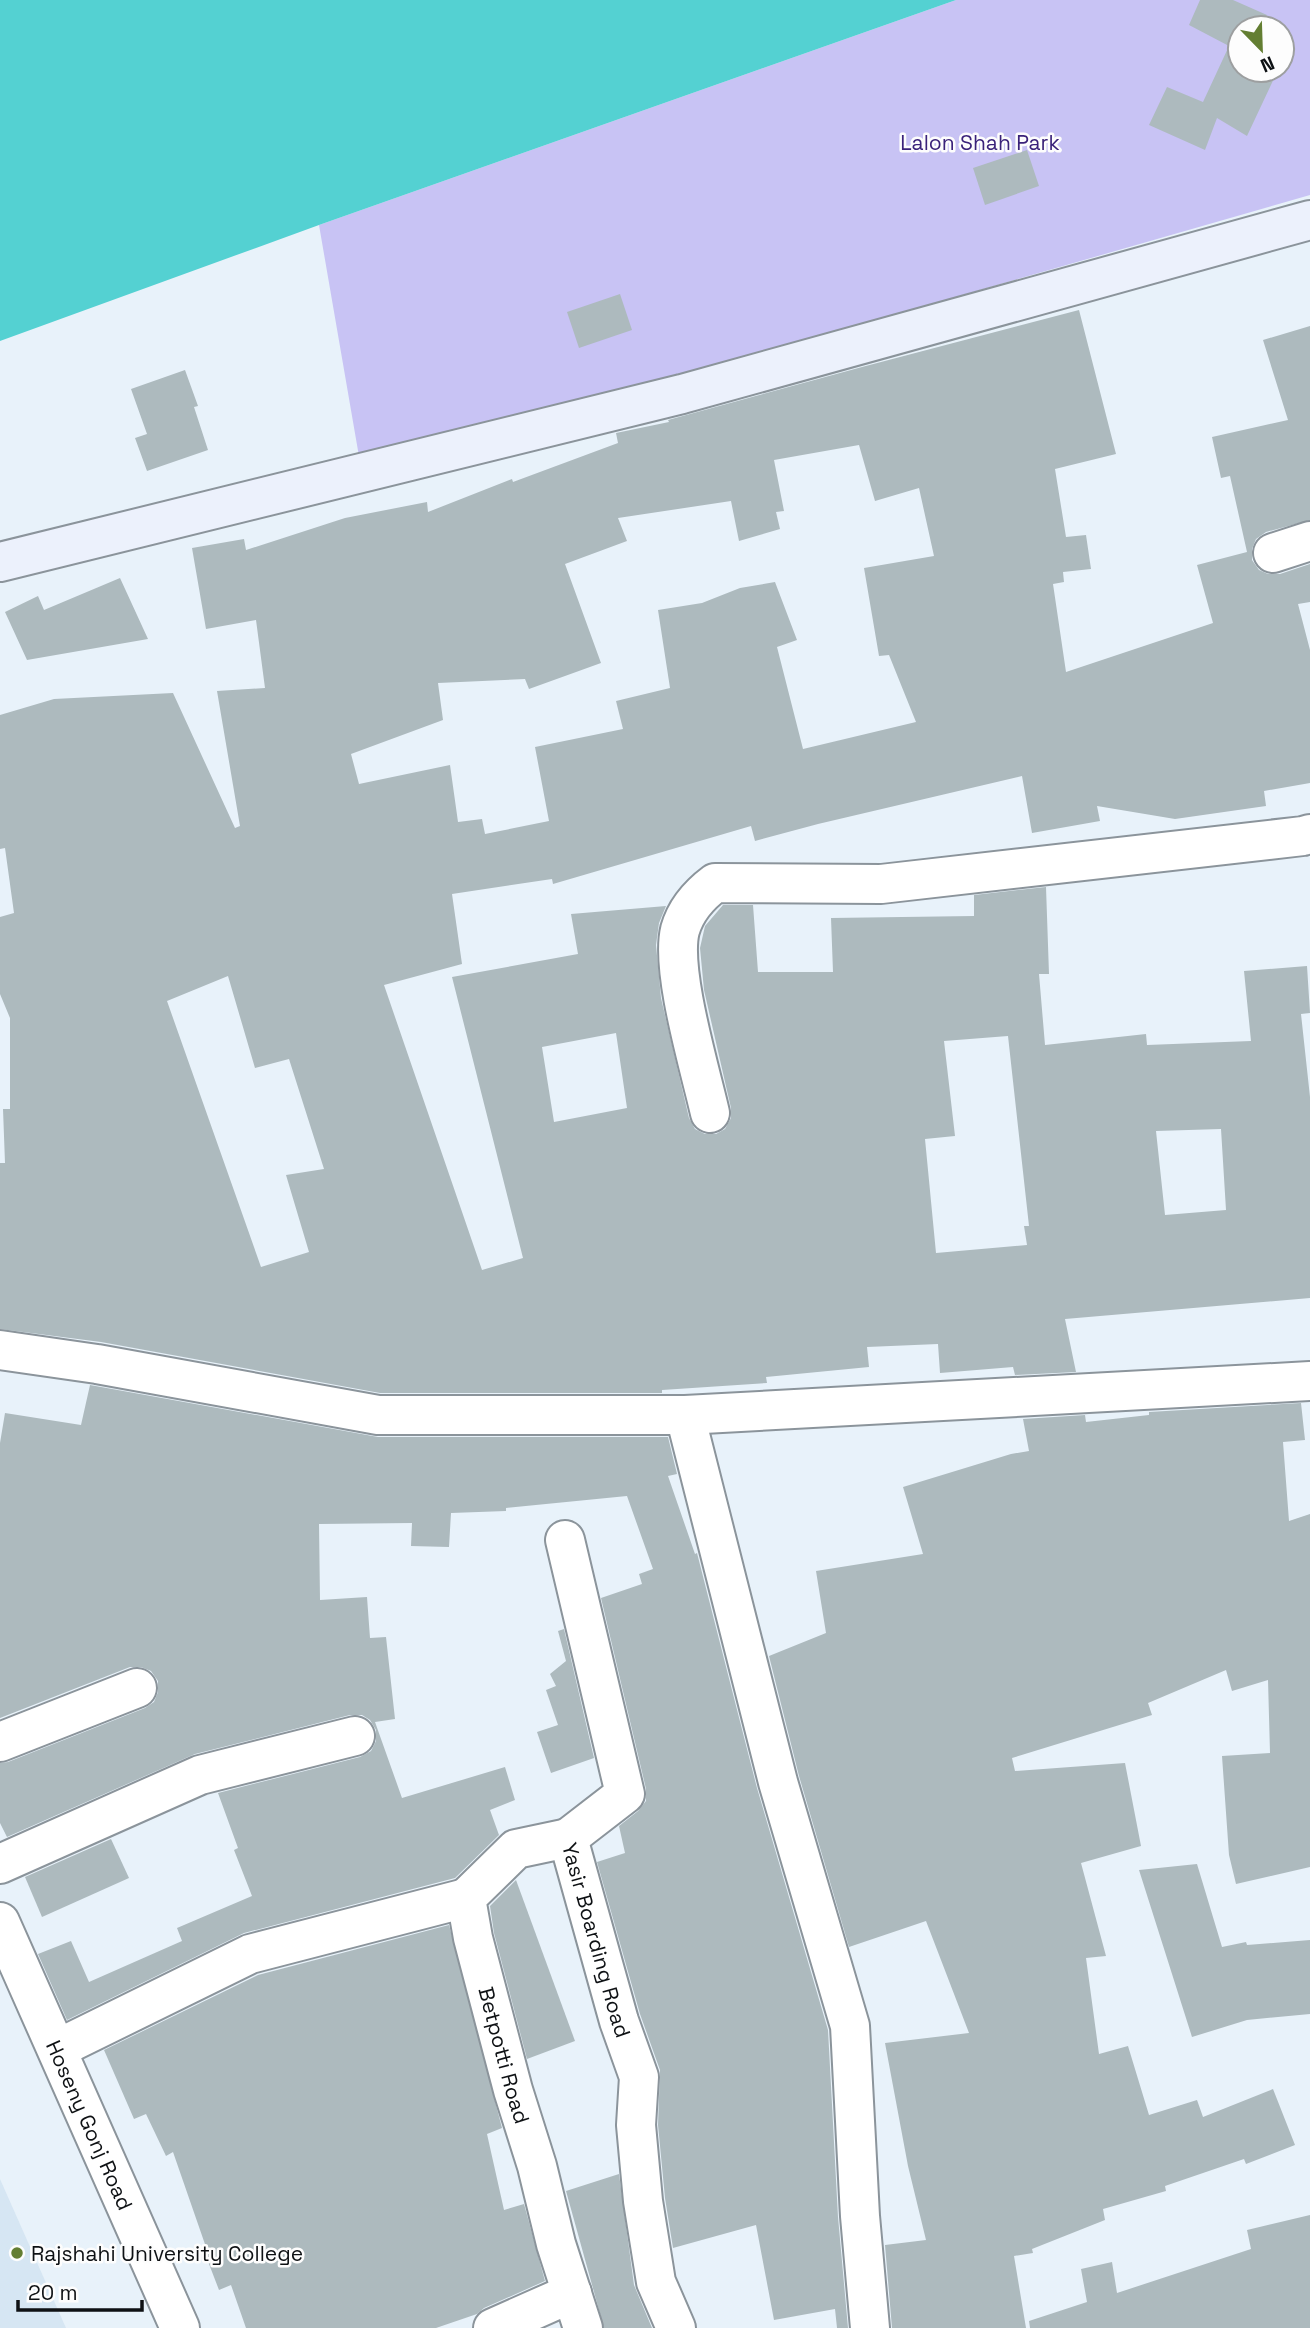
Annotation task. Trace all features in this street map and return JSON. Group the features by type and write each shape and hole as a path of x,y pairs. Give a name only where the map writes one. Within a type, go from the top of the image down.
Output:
{"street":[{"path":"0,562 682,394 1310,220"},
{"path":"1273,554 1310,541"},
{"path":"710,1113 679,974 680,930 696,897 715,883 881,884 1310,834"},
{"path":"0,1350 97,1364 378,1415 685,1415 1310,1381"},
{"path":"685,1415 778,1782 850,2026 860,2216 870,2328"},
{"name":"Yasir Boarding Road","path":"565,1540 625,1794 568,1838 619,2021 639,2077 636,2125 645,2215 656,2282 676,2328"},
{"path":"0,1742 137,1688"},
{"path":"0,1864 200,1775 355,1735"},
{"path":"57,2049 250,1954 466,1898 516,1849 568,1838"},
{"name":"Betpotti Road","path":"466,1898 473,1938 497,2030 537,2166 556,2244 578,2310"},
{"name":"Hoseny Gonj Road","path":"0,1922 180,2328"},
{"path":"493,2328 578,2310"}],"shaded area":[{"name":"Rajshahi University College","path":"0,2179 66,2328 0,2328"}],"green space":[{"name":"Lalon Shah Park","path":"956,0 1310,0 1310,195 361,468 319,225"}],"water":[{"path":"0,0 956,0 0,341"}],"building":[{"path":"1200,0 1233,0 1265,14 1226,14 1226,44 1189,25"},
{"path":"1226,52 1226,84 1271,84 1247,136 1217,118 1205,150 1149,125 1167,87 1203,102"},
{"path":"1027,150 1039,186 985,205 973,168"},
{"path":"620,294 632,330 579,348 567,312"},
{"path":"1079,310 1116,454 1055,469 1066,537 1086,535 1091,569 1063,572 1064,582 1053,584 1066,672 1213,623 1197,565 1247,552 1230,476 1221,478 1212,437 1288,420 1263,340 1310,326 1310,520 1266,532 1256,539 1252,560 1259,570 1268,574 1280,574 1310,564 1310,602 1298,604 1310,650 1310,783 1264,791 1266,806 1175,819 1097,806 1100,821 1032,833 1022,776 755,841 751,826 553,884 552,879 452,894 462,964 384,985 482,1270 523,1258 452,977 578,954 571,914 666,906 659,923 656,945 661,998 689,1118 695,1129 705,1134 716,1134 725,1129 731,1118 731,1108 704,990 700,948 705,926 723,905 753,905 758,972 833,972 831,918 974,916 974,895 1046,887 1049,974 1039,974 1045,1045 1146,1034 1147,1045 1251,1041 1244,971 1307,966 1310,1013 1301,1014 1310,1097 1310,1298 1065,1319 1076,1372 1015,1375 1013,1367 940,1373 938,1344 867,1347 869,1367 766,1377 767,1383 662,1390 662,1393 380,1393 101,1342 0,1329 0,1163 5,1163 3,1109 10,1109 10,1018 0,994 0,917 14,913 5,848 0,849 0,715 54,699 173,693 235,828 240,826 217,691 265,688 256,620 206,629 192,548 244,539 246,550 345,518 427,502 428,512 512,479 513,482 618,443 616,433 669,422 668,420","holes":["859,445 875,501 919,488 934,556 864,568 879,656 889,655 916,722 803,749 777,647 797,640 775,582 740,588 702,603 658,610 670,688 616,701 623,729 535,747 549,821 485,834 482,819 458,822 450,765 359,784 351,754 443,720 438,683 525,679 529,689 601,663 565,564 627,541 618,518 731,501 739,541 780,529 776,512 784,511 774,460","228,976 255,1068 289,1059 324,1169 286,1175 309,1252 261,1267 167,1001","616,1033 627,1108 554,1122 542,1047","1008,1036 1029,1226 1024,1226 1027,1245 936,1253 925,1139 955,1136 944,1041","1221,1129 1226,1210 1165,1215 1156,1131"]},
{"path":"185,370 198,406 194,407 208,450 147,471 135,438 147,434 131,389"},
{"path":"120,578 148,639 27,660 5,612 38,596 44,610"},
{"path":"90,1385 378,1437 668,1437 677,1474 668,1476 695,1554 697,1553 757,1788 828,2030 838,2217 848,2328 837,2328 835,2309 774,2320 756,2225 673,2248 658,2125 660,2070 640,2014 597,1862 625,1853 619,1826 646,1801 646,1789 601,1598 642,1584 639,1574 653,1569 627,1496 506,1508 506,1511 451,1513 449,1547 411,1546 412,1523 319,1524 320,1600 367,1597 370,1638 386,1637 395,1719 375,1722 402,1798 505,1767 515,1800 490,1810 499,1835 455,1878 244,1933 67,2020 38,1954 71,1941 89,1982 182,1941 177,1928 252,1896 234,1850 238,1848 218,1793 360,1757 371,1751 376,1741 376,1730 370,1720 362,1715 350,1715 195,1754 7,1837 0,1823 0,1763 145,1708 154,1702 158,1692 158,1681 151,1671 130,1667 0,1718 0,1443 5,1413 81,1425"},
{"path":"1301,1403 1305,1440 1283,1442 1289,1521 1310,1514 1310,1867 1236,1884 1229,1855 1222,1756 1270,1753 1268,1680 1232,1691 1226,1670 1148,1703 1152,1715 1012,1758 1015,1771 1125,1763 1141,1846 1081,1863 1106,1956 1086,1958 1099,2054 1128,2046 1149,2115 1197,2100 1203,2117 1273,2089 1295,2145 1246,2164 1244,2159 1165,2186 1166,2191 1103,2209 1105,2220 1032,2249 1033,2253 1014,2256 1026,2328 892,2328 885,2245 926,2240 908,2166 885,2043 969,2033 926,1921 849,1947 799,1776 769,1656 826,1633 816,1571 923,1554 903,1487 1029,1451 1023,1419 1085,1415 1086,1422 1149,1415 1149,1412"},
{"path":"564,1629 594,1758 551,1773 537,1732 558,1725 546,1690 556,1686 550,1674 566,1661 558,1631"},
{"path":"111,1839 129,1878 42,1917 25,1877"},
{"path":"1197,1864 1222,1947 1246,1942 1247,1945 1310,1940 1310,2014 1247,2020 1192,2037 1139,1870"},
{"path":"516,1880 575,2041 527,2059 494,1933 490,1906"},
{"path":"449,1925 502,2128 487,2134 504,2210 524,2204 545,2281 484,2308 477,2314 436,2328 246,2328 231,2285 219,2290 173,2152 166,2156 146,2114 134,2119 104,2050 258,1975"},
{"path":"619,2174 634,2285 652,2328 604,2328 566,2191"},
{"path":"1310,2215 1310,2328 1030,2328 1029,2321 1087,2302 1081,2269 1112,2262 1117,2293 1251,2249 1247,2230"}],"place":[{"name":"Rajshahi University College","path":"17,2253"}]}
